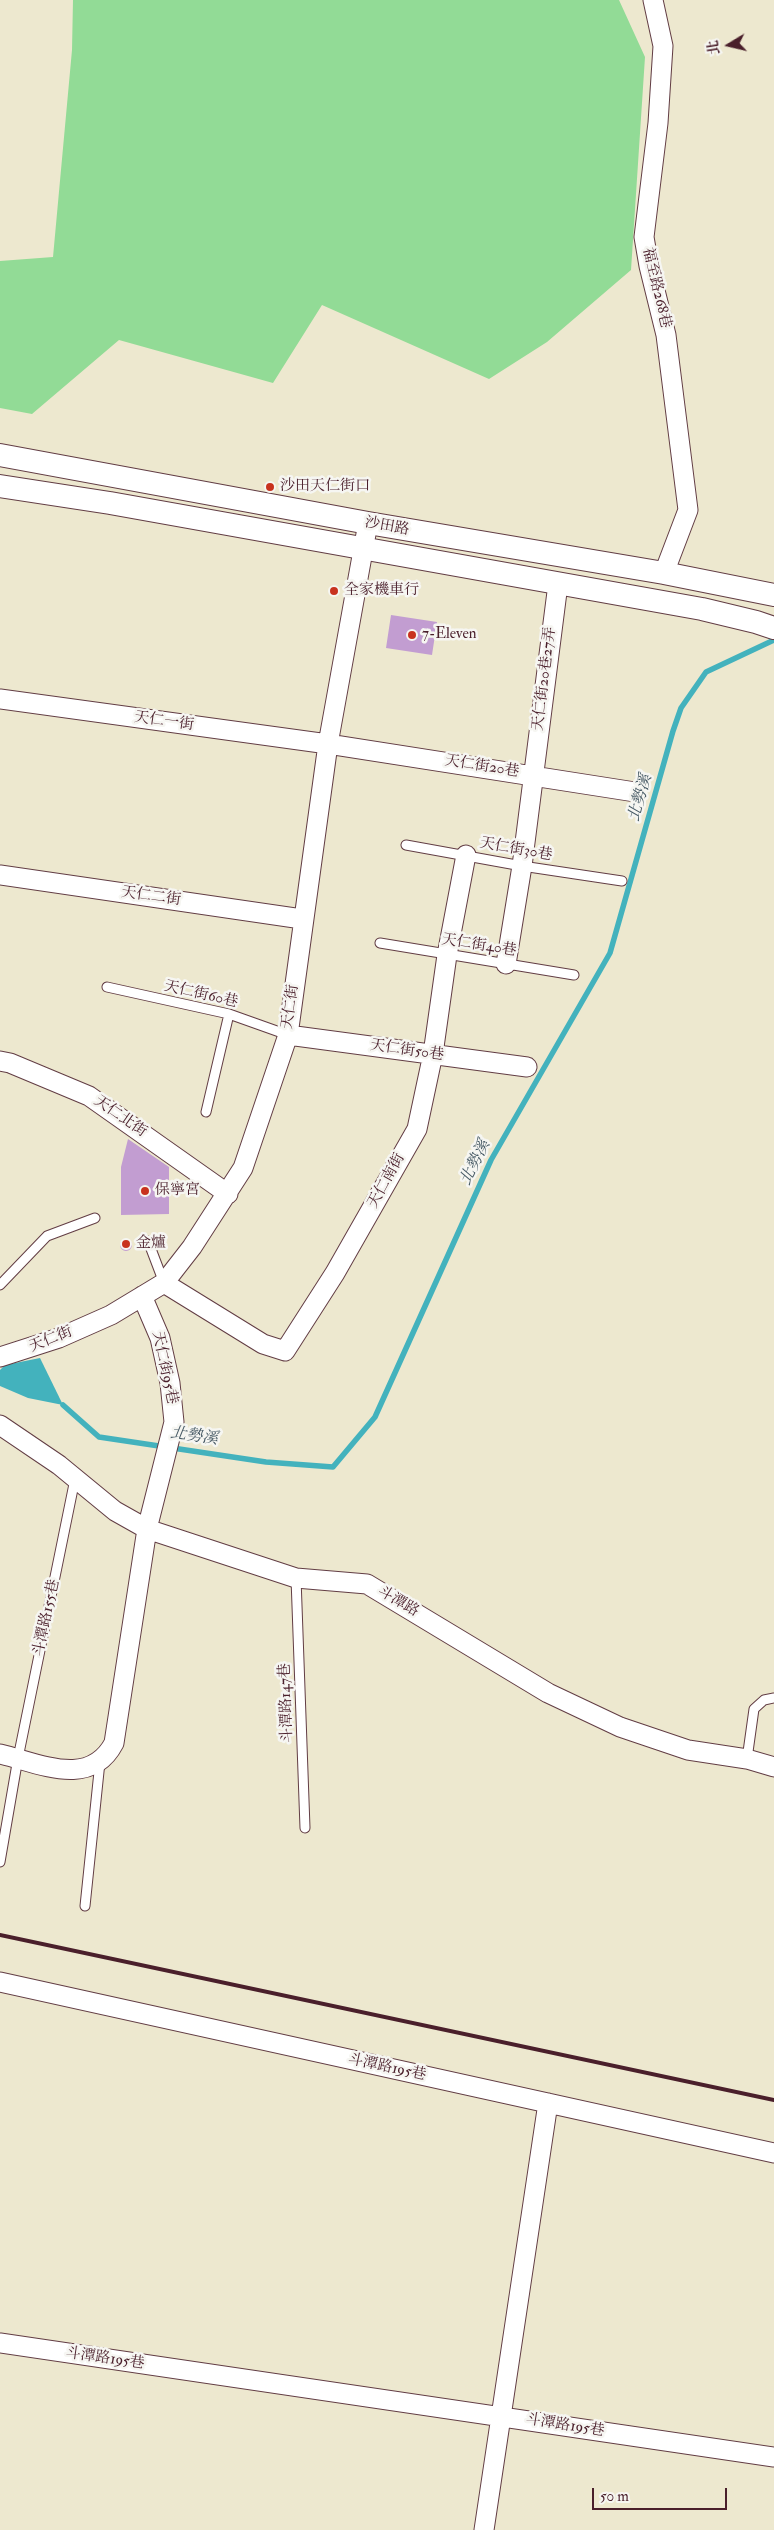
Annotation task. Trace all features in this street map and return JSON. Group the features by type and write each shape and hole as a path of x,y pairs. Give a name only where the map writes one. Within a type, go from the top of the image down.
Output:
{"street":[{"name":"福至路268巷","path":"653,0 663,46 658,123 644,237 666,335 688,510 664,573"},
{"name":"沙田路","path":"0,455 368,523 664,573 774,595"},
{"name":"沙田路","path":"0,486 702,609 756,622 771,628"},
{"name":"天仁街","path":"0,1357 59,1338 110,1315 164,1283 192,1247 243,1168 288,1035 302,919 328,744 368,523"},
{"name":"天仁街20巷27弄","path":"506,964 522,866 532,775 558,584"},
{"name":"天仁一街","path":"0,700 328,744"},
{"name":"天仁街20巷","path":"328,744 634,792"},
{"name":"天仁南街","path":"164,1283 262,1344 285,1351 335,1274 417,1129 433,1054 447,955 466,856"},
{"name":"天仁二街","path":"0,875 302,919"},
{"name":"天仁街50巷","path":"288,1035 527,1067"},
{"name":"天仁北街","path":"0,1061 10,1063 90,1096 228,1194"},
{"name":"天仁街95巷","path":"142,1296 160,1338 170,1383 174,1422 147,1529"},
{"name":"斗潭路","path":"0,1425 75,1478 115,1511 147,1529 296,1578 368,1584 548,1693 620,1727 688,1750 746,1760 774,1768"},
{"path":"9,1756 71,1770 86,1769 100,1762 114,1743 147,1529"},
{"name":"斗潭路195巷","path":"0,1982 774,2153"},
{"path":"484,2530 548,2103"},
{"name":"斗潭路195巷","path":"0,2343 774,2457"}],"lane":[{"name":"天仁街30巷","path":"406,845 522,866 622,881"},
{"name":"天仁街40巷","path":"380,943 574,975"},
{"name":"天仁街60巷","path":"106,987 229,1014 288,1035"},
{"path":"206,1112 229,1014"},
{"path":"0,1285 47,1236 95,1218"},
{"path":"148,1241 164,1283"},
{"name":"斗潭路155巷","path":"0,1862 9,1756 75,1478"},
{"name":"斗潭路147巷","path":"296,1578 305,1828"},
{"path":"746,1760 754,1709 764,1700 774,1698"},
{"path":"85,1906 100,1762"}],"green space":[{"path":"73,0 619,0 645,57 631,270 547,342 489,379 322,305 273,383 119,340 32,414 0,408 0,261 53,257 72,50"}],"water":[{"path":"40,1358 63,1405 28,1398 0,1386 0,1370 5,1365"}],"building":[{"name":"7-Eleven","path":"391,615 437,622 432,655 386,648"},
{"name":"保寧宮","path":"128,1139 169,1167 169,1214 121,1215 121,1167"},
{"name":"金爐","path":"128,1239 131,1240 131,1250 124,1251 121,1250 120,1243 121,1240"}],"waterway":[{"name":"北勢溪","path":"63,1405 99,1437 266,1462 333,1467 375,1417 491,1160 610,953 681,708 706,672 774,640"}],"railway":[{"path":"0,1935 774,2100"}],"place":[{"name":"沙田天仁街口","path":"270,487"},
{"name":"全家機車行","path":"334,591"},
{"name":"7-Eleven","path":"412,635"},
{"name":"保寧宮","path":"145,1191"},
{"name":"金爐","path":"126,1244"}]}
